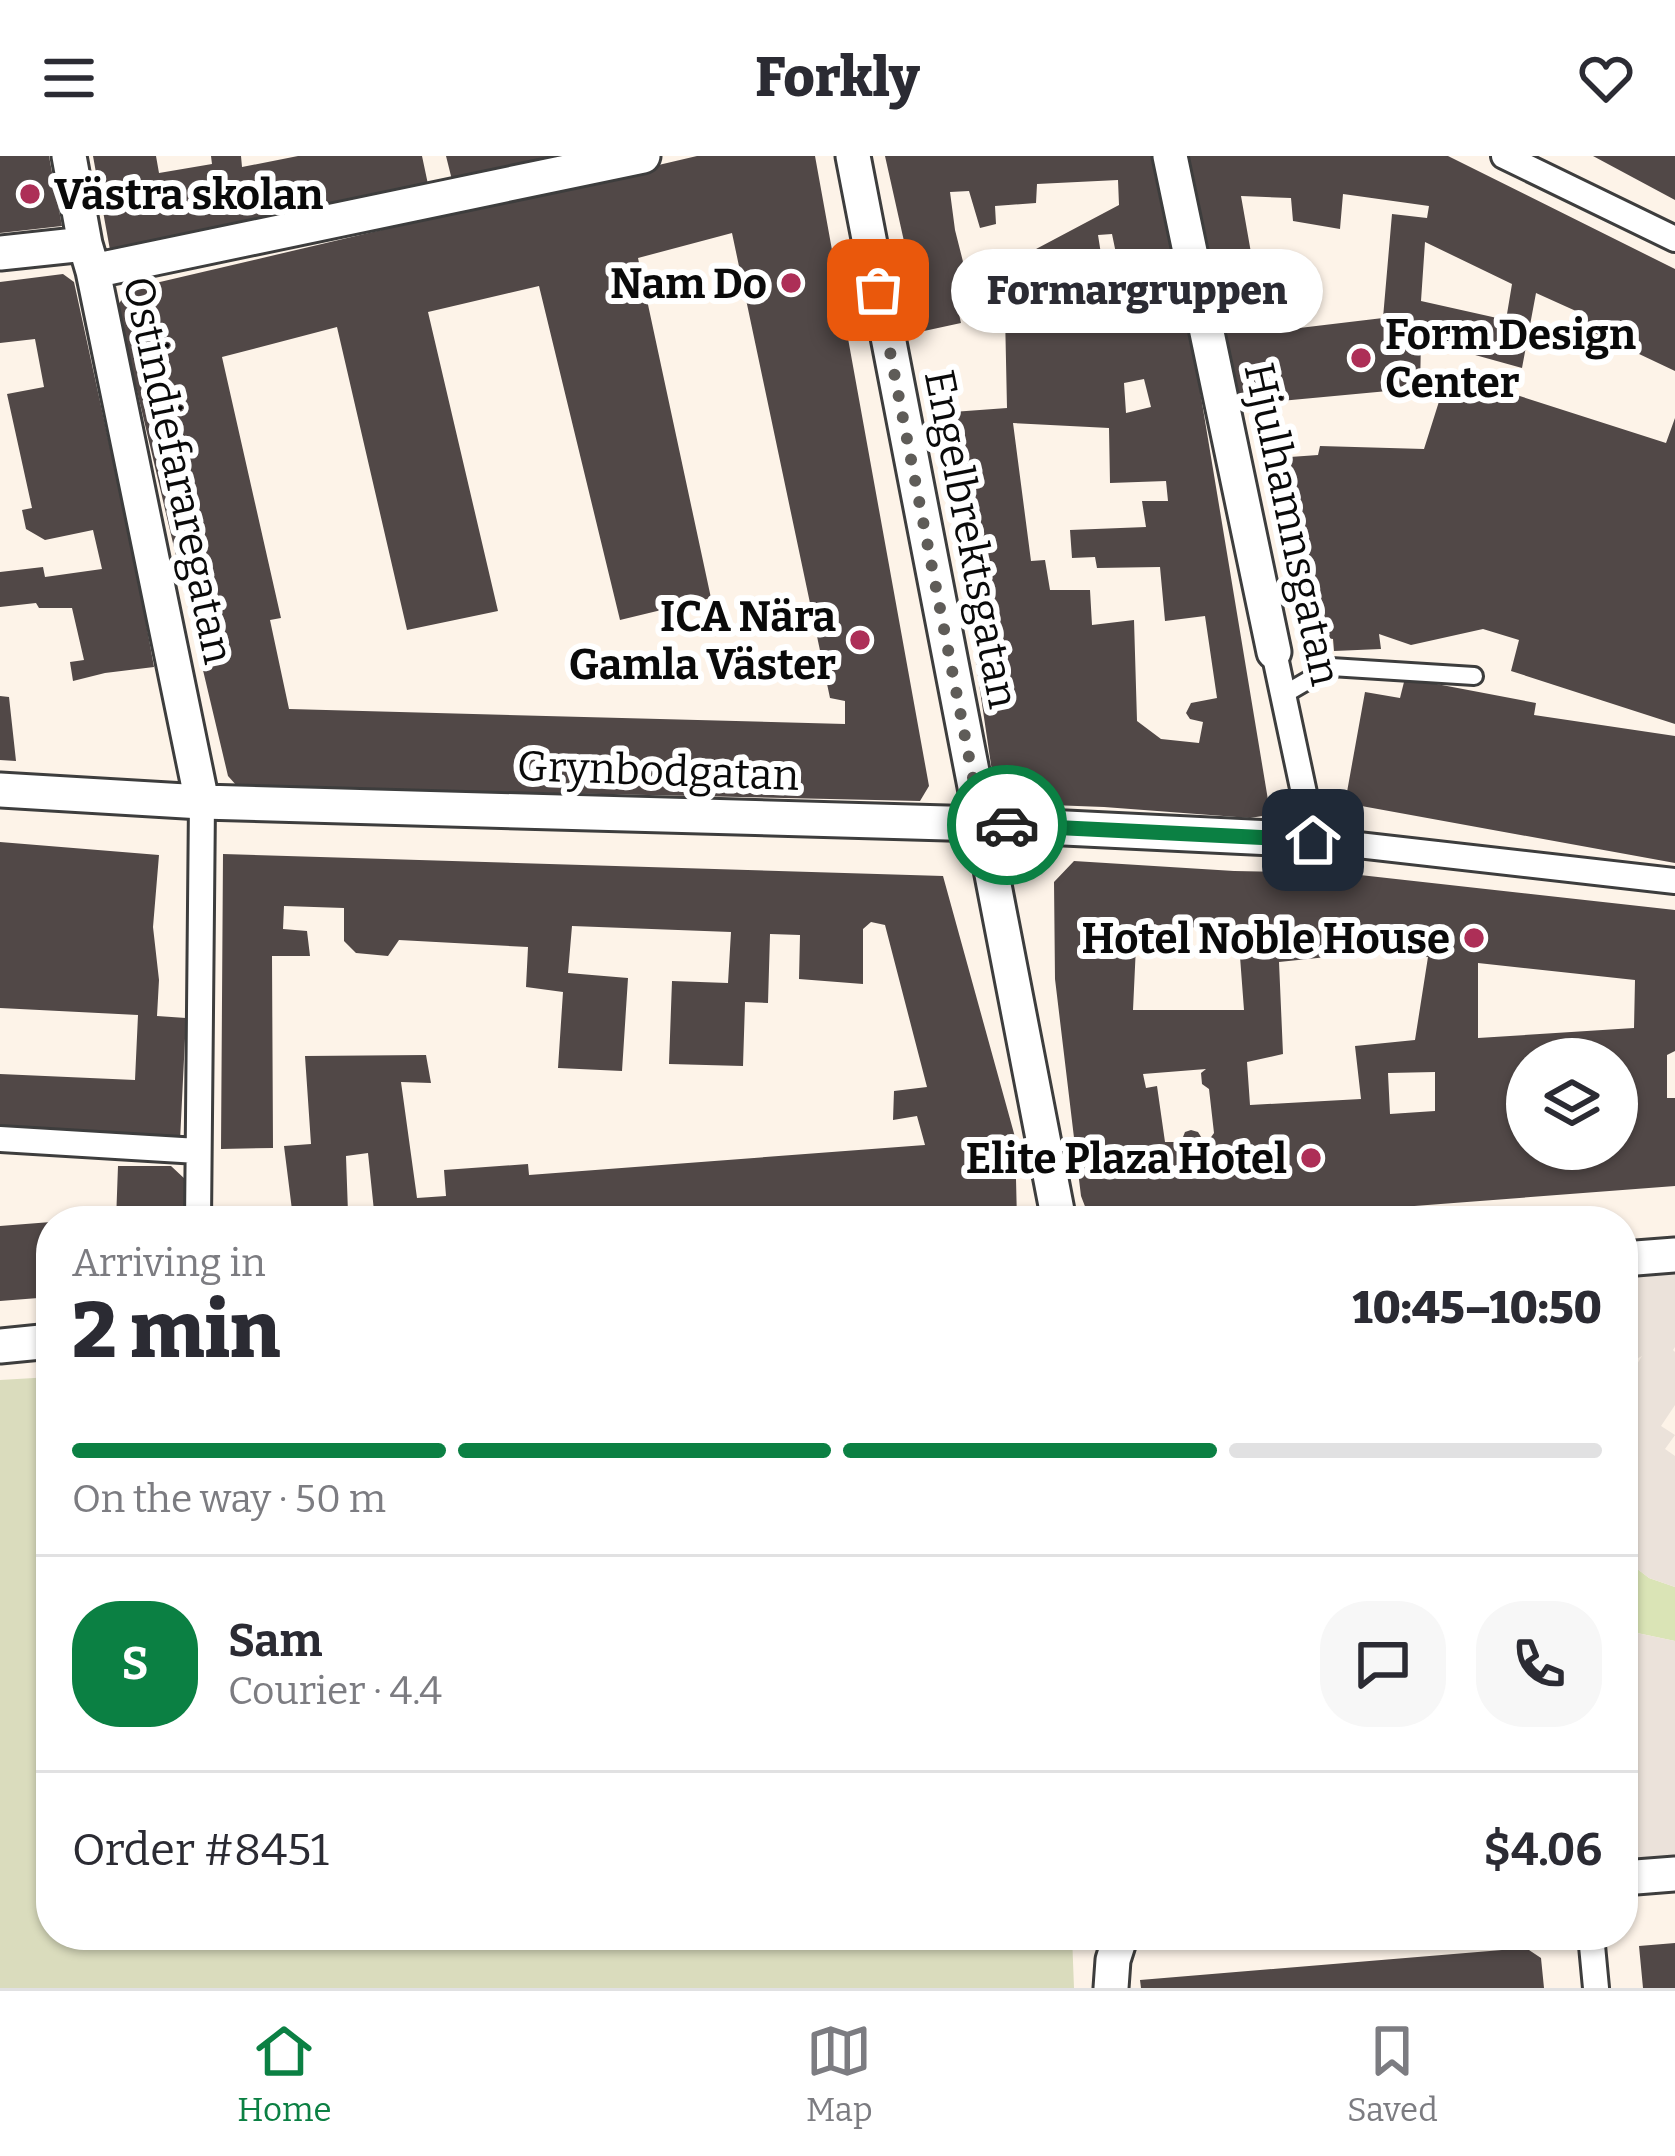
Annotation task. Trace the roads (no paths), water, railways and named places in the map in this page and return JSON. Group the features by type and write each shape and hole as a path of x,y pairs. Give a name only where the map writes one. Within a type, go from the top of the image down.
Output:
{"street":[{"name":"Ostindiefararegatan","path":"69,156 202,802"},
{"path":"0,253 88,258 643,156"},
{"name":"Engelbrektsgatan","path":"853,156 1056,1206"},
{"name":"Hjulhamnsgatan","path":"1170,156 1313,840"},
{"path":"1504,156 1675,239"},
{"name":"Grynbodgatan","path":"0,790 202,802 982,824 1313,840"},
{"path":"198,1206 202,802"},
{"path":"1313,840 1675,881"},
{"path":"0,1139 198,1151"},
{"path":"1638,1258 1675,1256"},
{"path":"0,1346 36,1342"},
{"path":"1638,1877 1675,1874"},
{"path":"1111,1988 1116,1950"},
{"path":"1592,1950 1596,1988"}],"lane":[{"path":"1283,695 1332,659 1474,676"}],"place":[{"name":"Västra skolan","path":"30,194"},
{"name":"Nam Do","path":"791,283"},
{"name":"Formargruppen","path":"878,290"},
{"name":"Form Design Center","path":"1361,358"},
{"name":"ICA Nära Gamla Väster","path":"860,640"},
{"name":"Hotel Noble House","path":"1474,938"},
{"name":"Elite Plaza Hotel","path":"1311,1158"}]}
